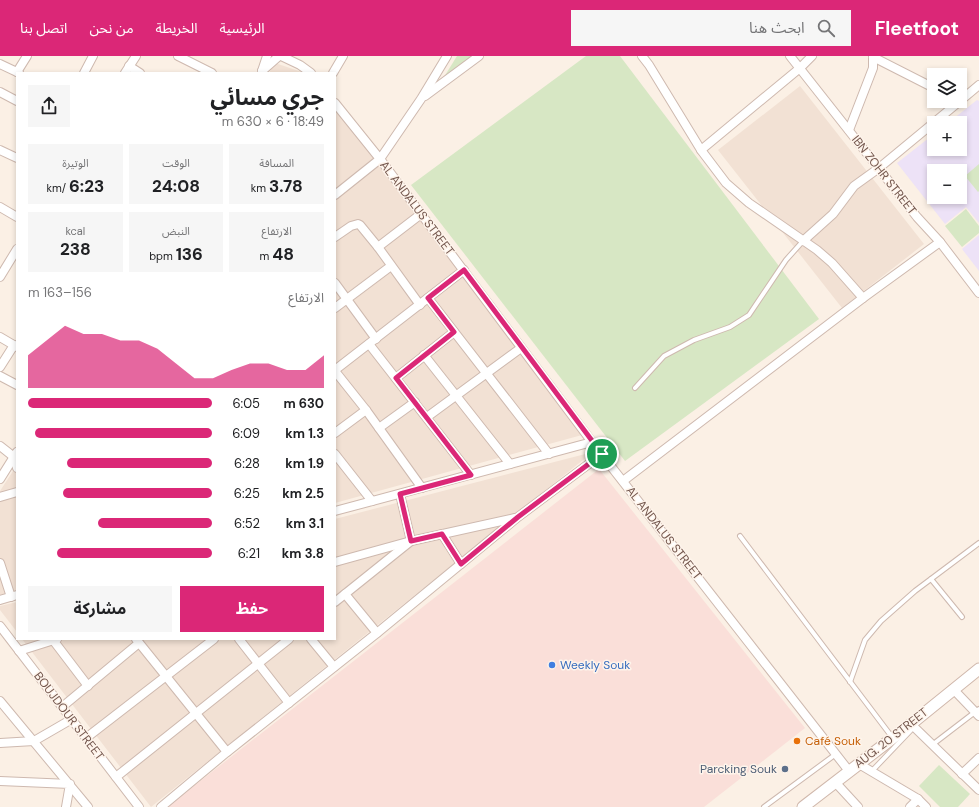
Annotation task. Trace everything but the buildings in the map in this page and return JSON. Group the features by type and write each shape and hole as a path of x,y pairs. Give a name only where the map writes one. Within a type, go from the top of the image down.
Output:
{"main road":[{"name":"AUG. 20 STREET","path":"803,807 893,738 912,726 979,670"}],"street":[{"path":"19,72 27,56"},
{"path":"85,72 93,56"},
{"path":"127,70 136,56"},
{"path":"178,56 210,72"},
{"path":"261,72 267,56"},
{"path":"261,72 280,56 300,65 310,72"},
{"path":"334,72 343,56"},
{"path":"336,194 380,160 421,99 447,56"},
{"path":"421,99 479,56"},
{"path":"642,56 701,150 726,183 749,203 817,250 832,263 863,298"},
{"name":"IBN ZOHR STREET","path":"790,56 917,217 940,242 979,293"},
{"path":"701,150 800,68 812,56"},
{"path":"849,130 873,68 873,57 927,84"},
{"path":"1,67 16,72"},
{"path":"967,95 979,85"},
{"path":"0,92 16,100"},
{"name":"AL ANDALUS STREET","path":"336,107 380,160 592,442 836,754 854,767"},
{"path":"803,241 833,214 854,186 879,168 952,108"},
{"path":"0,150 16,158"},
{"path":"0,208 16,216"},
{"path":"378,247 421,214"},
{"path":"336,236 351,226 358,224 378,247 420,305"},
{"path":"623,480 863,298 940,242"},
{"path":"0,277 16,254"},
{"path":"336,307 391,266"},
{"path":"336,370 464,270"},
{"path":"336,284 376,339"},
{"path":"428,298 549,454"},
{"path":"396,378 454,332"},
{"path":"0,337 15,346 0,367"},
{"path":"369,344 471,475"},
{"path":"426,418 521,348"},
{"path":"424,355 510,464"},
{"path":"336,372 366,410 422,488"},
{"path":"0,376 16,384"},
{"path":"379,428 415,402"},
{"path":"336,432 366,410"},
{"path":"336,512 592,442"},
{"path":"0,446 16,455 0,479"},
{"path":"161,807 518,517 602,454"},
{"path":"336,455 372,501"},
{"path":"0,497 16,492"},
{"path":"400,494 411,541"},
{"path":"336,562 411,541 518,517"},
{"path":"442,534 461,564"},
{"path":"336,601 411,541"},
{"path":"0,563 14,596 0,600"},
{"path":"345,594 377,633"},
{"name":"BOUJDOUR STREET","path":"0,626 139,807"},
{"path":"20,651 55,640 88,686"},
{"path":"86,738 213,640"},
{"path":"240,640 289,703"},
{"path":"116,777 288,640"},
{"path":"312,640 334,667"},
{"path":"62,707 88,686 137,641 227,752"},
{"path":"954,690 978,712"},
{"path":"0,701 88,807"},
{"path":"0,743 34,741 72,719"},
{"path":"912,726 962,774 978,787"},
{"path":"962,774 979,758"},
{"path":"854,767 871,772 918,799 926,807"},
{"path":"0,781 70,784"},
{"path":"835,782 858,807"},
{"path":"66,807 70,784"},
{"path":"910,807 918,799"}],"lane":[{"path":"635,388 664,356 694,340 730,327 749,316 786,260 803,241"},
{"path":"740,536 893,738"},
{"path":"850,682 864,640 881,621 915,591 979,543"},
{"path":"931,579 962,617"},
{"path":"932,745 978,712"},
{"path":"871,772 912,726"},
{"path":"764,807 836,754"}],"shaded area":[{"path":"275,63 302,72 270,72"},
{"path":"800,86 924,244 842,308 718,150"},
{"path":"977,100 979,101 979,223 966,207 945,224 929,204 967,204 967,164 927,164 927,201 897,163 927,139 927,156 967,156 967,116 957,116"},
{"path":"336,107 582,435 336,503"},
{"path":"979,235 979,271 962,249"},
{"path":"593,452 151,807 23,640 336,640 336,519"},
{"path":"16,467 16,590 0,595 0,491"},
{"name":"Weekly Souk","path":"599,469 805,728 704,807 167,807"},
{"path":"16,602 16,631 0,610 0,606"}],"green space":[{"path":"457,56 473,56 444,77"},
{"path":"586,56 620,56 819,319 625,461 411,185"},
{"path":"979,164 978,192 967,178 967,174"},
{"path":"966,209 979,226 979,233 962,247 945,226"},
{"path":"939,765 970,794 958,807 940,807 919,786"}],"place":[{"name":"Weekly Souk","path":"552,665"},
{"name":"Café Souk","path":"797,741"},
{"name":"Parcking Souk","path":"785,769"}],"route":[{"path":"464,270 521,348 602,454 518,517 461,564 442,534 411,541 400,494 471,475 396,378 454,332 428,298 464,270"}]}
